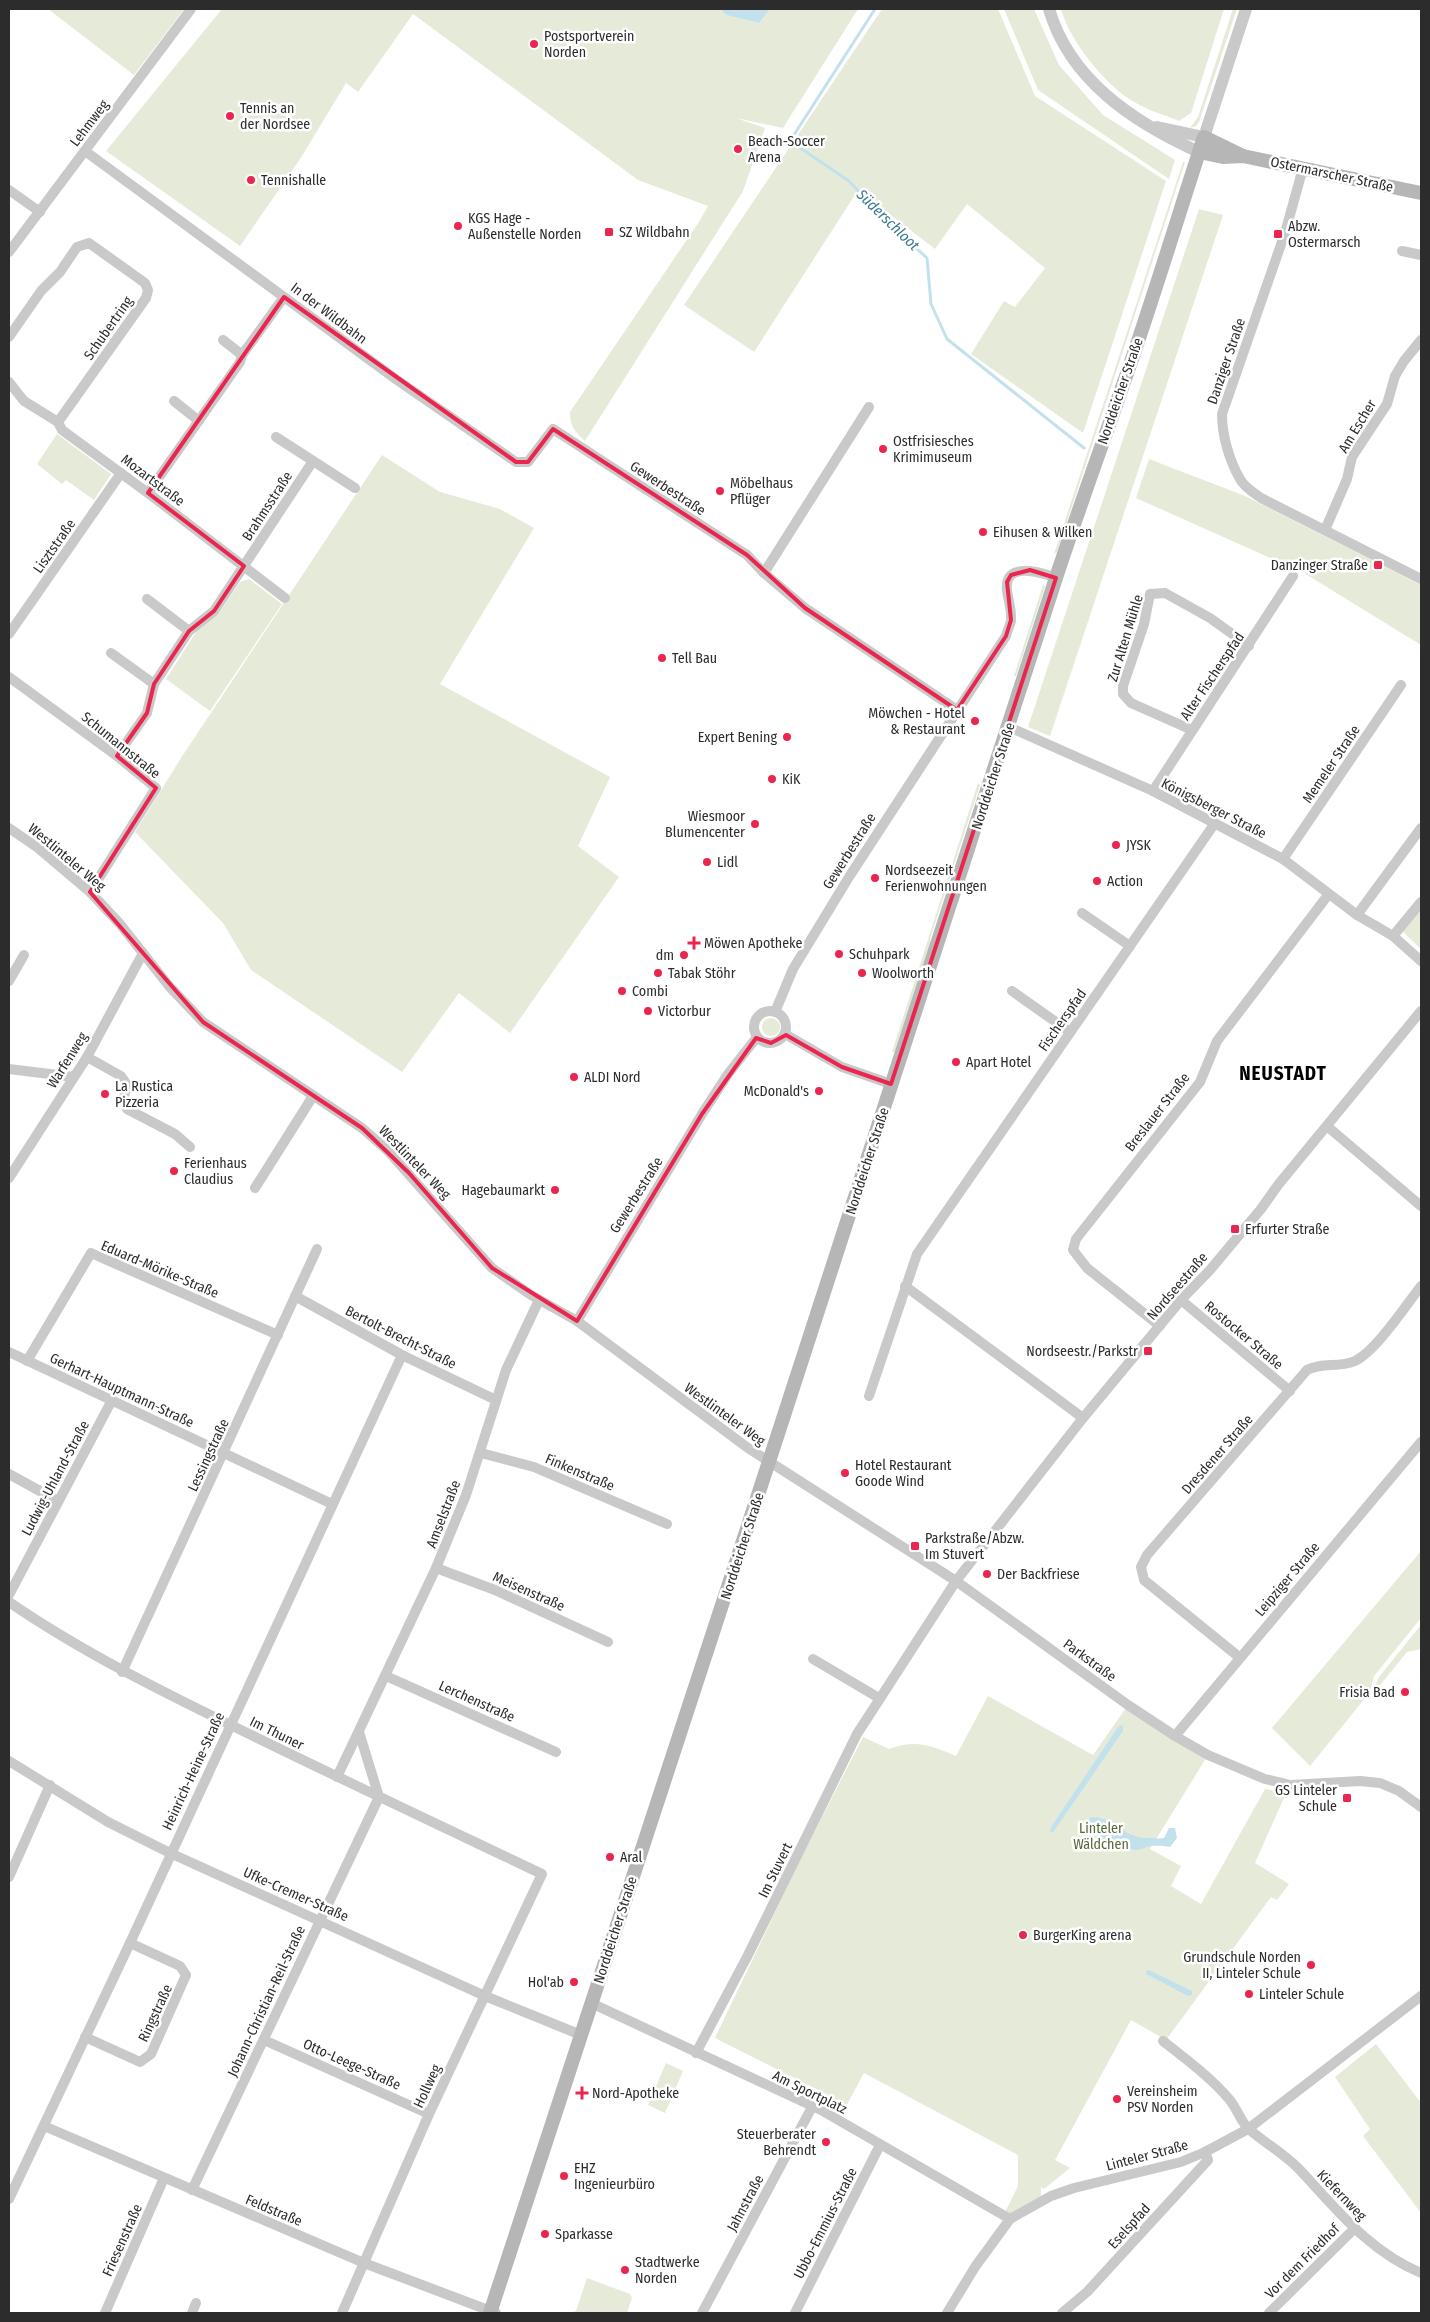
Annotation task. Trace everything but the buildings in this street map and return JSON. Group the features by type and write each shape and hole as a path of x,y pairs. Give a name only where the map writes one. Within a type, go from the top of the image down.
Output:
{"main road":[{"name":"Norddeicher Straße","path":"492,2313 591,2003 1009,727 1056,578 1135,349 1204,137"},
{"name":"Ostermarscher Straße","path":"1204,137 1243,156"},
{"name":"Ostermarscher Straße","path":"1199,152 1223,157 1243,156 1421,193"}],"street":[{"name":"Lehmweg","path":"9,252 191,9"},
{"path":"1049,9 1062,39 1076,64 1089,79 1120,108 1174,141 1199,152"},
{"name":"Norddeicher Straße","path":"1204,137 1246,9"},
{"path":"1150,126 1204,137"},
{"name":"In der Wildbahn","path":"85,151 397,380 516,462 528,462 553,429"},
{"name":"Danziger Straße","path":"1303,168 1282,241 1225,404 1222,414 1222,428 1240,481 1260,498 1421,579"},
{"path":"9,190 40,212"},
{"name":"Schubertring","path":"9,337 42,291 60,272 77,247 89,243 145,283 148,290 146,298 58,422"},
{"path":"1402,251 1421,255"},
{"path":"148,492 284,297"},
{"path":"223,340 242,355"},
{"name":"Am Escher","path":"1325,530 1347,479 1352,457 1387,404 1395,376 1421,340"},
{"name":"Mozartstraße","path":"9,382 24,400 58,422 62,430 148,492 285,598"},
{"path":"174,401 199,421"},
{"path":"764,574 869,406"},
{"name":"Gewerbestraße","path":"553,429 747,555 764,574 805,608 957,710"},
{"path":"276,437 355,488"},
{"name":"Brahmsstraße","path":"117,756 147,713 154,684 189,631 214,611 313,461"},
{"name":"Lisztstraße","path":"9,634 121,473"},
{"name":"Gewerbestraße","path":"774,1012 791,974 807,946 902,792 1006,636 1011,620 1007,582 1011,575 1020,570 1030,570 1056,578"},
{"name":"Alter Fischerspfad","path":"1153,791 1293,576"},
{"name":"Zur Alten Mühle","path":"1192,730 1131,703 1124,694 1123,686 1144,624 1150,594 1165,593 1210,618 1249,646"},
{"path":"147,599 189,631"},
{"path":"111,653 154,684"},
{"name":"Schumannstraße","path":"9,677 117,756 156,788 90,892"},
{"name":"Memeler Straße","path":"1283,859 1401,685"},
{"name":"Königsberger Straße","path":"1009,727 1153,791 1283,859 1356,915 1393,936 1421,961"},
{"name":"Fischerspfad","path":"869,1396 904,1286 917,1254 1215,823"},
{"name":"Westlinteler Weg","path":"9,828 38,848 90,892 143,953 168,986 202,1022 362,1128 375,1139 409,1173 492,1268 539,1300 577,1321 769,1461"},
{"path":"1356,915 1421,828"},
{"name":"Breslauer Straße","path":"1160,1326 1086,1268 1073,1250 1076,1239 1200,1082 1217,1041 1328,895"},
{"path":"1393,936 1421,902"},
{"path":"1082,913 1130,946"},
{"name":"Warfenweg","path":"9,1178 87,1057 143,953"},
{"path":"9,981 24,955"},
{"path":"1012,991 1070,1032"},
{"name":"Nordseestraße","path":"956,1581 1083,1418 1181,1300 1210,1270 1421,1011"},
{"path":"764,1012 780,1014 785,1021 785,1034 780,1040 772,1043 763,1041 754,1030 756,1019 764,1012"},
{"path":"785,1034 842,1067 891,1084"},
{"name":"Gewerbestraße","path":"577,1321 706,1107 758,1037"},
{"path":"87,1057 121,1076 127,1085 124,1096 127,1108 175,1134 190,1147"},
{"path":"9,1069 74,1077"},
{"path":"255,1188 313,1096"},
{"path":"1328,1127 1421,1206"},
{"name":"Lessingstraße","path":"122,1672 317,1249"},
{"name":"Eduard-Mörike-Straße","path":"27,1361 91,1253 278,1335"},
{"path":"904,1286 1083,1418"},
{"name":"Dresdener Straße","path":"1240,1657 1144,1580 1141,1567 1147,1555 1307,1370 1315,1365 1335,1365 1355,1360 1375,1344 1421,1286"},
{"name":"Bertolt-Brecht-Straße","path":"295,1296 402,1355 496,1400"},
{"name":"Amselstraße","path":"337,1778 436,1568 481,1453 506,1370 539,1300"},
{"name":"Rostocker Straße","path":"1181,1300 1290,1391"},
{"name":"Gerhart-Hauptmann-Straße","path":"9,1352 332,1504"},
{"name":"Heinrich-Heine-Straße","path":"9,2199 130,1943 402,1355"},
{"name":"Ludwig-Uhland-Straße","path":"9,1595 112,1400"},
{"name":"Leipziger Straße","path":"1175,1736 1421,1442"},
{"name":"Finkenstraße","path":"481,1453 534,1467 667,1524"},
{"name":"Parkstraße","path":"769,1461 956,1581 1175,1736 1217,1759 1265,1779 1290,1785 1360,1781 1380,1782 1399,1791 1421,1806"},
{"path":"9,1474 58,1501"},
{"name":"Meisenstraße","path":"436,1568 495,1590 608,1642"},
{"name":"Im Stuvert","path":"696,2053 747,1957 857,1734 956,1581"},
{"name":"Im Thuner","path":"9,1602 54,1633 122,1672 337,1778 542,1874"},
{"path":"813,1659 879,1698"},
{"name":"Lerchenstraße","path":"386,1676 556,1752"},
{"path":"359,1732 379,1797"},
{"name":"Ufke-Cremer-Straße","path":"9,1761 108,1822 170,1853 320,1919 485,1996 581,2035"},
{"path":"9,1877 50,1785"},
{"name":"Johann-Christian-Reil-Straße","path":"192,2190 379,1797"},
{"name":"Hollweg","path":"342,2313 429,2114 542,1874"},
{"name":"Ringstraße","path":"85,2037 140,2062 151,2054 186,1975 180,1966 130,1943"},
{"name":"Linteler Straße","path":"948,2313 975,2267 1010,2219 1051,2196 1074,2188 1182,2162 1248,2129 1421,1996"},
{"name":"Am Sportplatz","path":"591,2003 812,2107 1010,2219"},
{"name":"Otto-Leege-Straße","path":"264,2040 429,2114"},
{"path":"1163,2041 1207,2075 1236,2106 1248,2129"},
{"name":"Jahnstraße","path":"702,2313 812,2107"},
{"name":"Feldstraße","path":"44,2126 364,2263 492,2313"},
{"name":"Kiefernweg","path":"1248,2129 1273,2146 1295,2165 1375,2247 1398,2263 1421,2273"},
{"name":"Ubbo-Emmius-Straße","path":"795,2313 880,2145"},
{"name":"Eselspfad","path":"1062,2313 1088,2292 1208,2160 1205,2152"},
{"name":"Friesenstraße","path":"105,2313 164,2178"},
{"name":"Vor dem Friedhof","path":"1269,2313 1355,2228"},
{"path":"192,2313 196,2303"}],"highlighted area":[{"path":"284,297 516,462 528,462 553,429 747,555 805,608 957,710 1006,636 1011,620 1007,582 1011,575 1030,570 1056,578 891,1084 842,1067 786,1035 771,1043 756,1038 702,1114 577,1321 492,1268 409,1173 362,1128 203,1022 90,892 156,788 117,756 147,713 154,684 189,631 214,611 244,566 148,493"}],"green space":[{"path":"48,9 184,9 134,75"},
{"path":"222,9 720,9 726,15 759,23 770,9 858,9 783,128 736,118 765,128 743,191 585,441 574,429 570,412 708,206 638,180 413,14 358,92 346,83 302,156 240,246 106,151"},
{"path":"882,9 998,9 1035,96 1166,181 1083,433 971,354 1004,301 1015,307 1045,268 967,204 935,249 858,190 754,352 684,305"},
{"path":"1004,9 1034,9 1059,65 1103,115 1175,160 1169,179 1038,90"},
{"path":"1061,9 1224,9 1191,113 1179,121 1146,108 1125,96 1091,62 1072,35"},
{"path":"1233,9 1237,9 1199,122 1196,126 1190,128 1198,117"},
{"path":"1183,162 1185,162 1057,552 1054,554"},
{"path":"1199,209 1223,215 1050,736 1028,727"},
{"path":"57,434 111,474 94,500 66,480 62,484 37,464"},
{"path":"382,455 440,492 500,509 534,528 440,684 610,777 578,846 619,877 510,1033 459,993 402,1072 251,970 223,923 135,832 181,758"},
{"path":"1149,459 1245,496 1421,585 1421,645 1304,573 1136,498"},
{"path":"249,579 282,604 210,711 166,679 198,629 219,613 240,582"},
{"path":"1043,585 1045,587 1016,676 1014,676"},
{"path":"978,783 980,785 930,939 931,945 895,1052 892,1052"},
{"path":"1421,907 1421,949 1402,931"},
{"path":"771,1018 779,1023 780,1027 775,1035 771,1036 763,1031 762,1027 767,1019"},
{"path":"1421,1551 1421,1618 1374,1676 1370,1692 1310,1766 1272,1728"},
{"path":"1421,1625 1421,1649 1407,1652 1377,1689 1375,1686 1379,1677"},
{"name":"Linteler Wäldchen","path":"988,1696 1093,1755 1128,1705 1208,1755 1150,1849 1181,1866 1171,1886 1201,1904 1265,1789 1286,1793 1255,1863 1289,1884 1277,1900 1271,1897 1166,2040 1131,2020 1055,2160 1070,2168 1044,2189 1041,2187 1041,2201 1031,2207 1003,2216 1018,2186 1018,2155 864,2073 838,2121 821,2110 828,2095 715,2038 801,1858 863,1737 889,1749 907,1744 915,1744 931,1746 956,1756"},
{"path":"1376,2044 1421,2103 1421,2213 1363,2136 1370,2129 1335,2077"},
{"path":"666,2063 683,2071 665,2113 648,2105"},
{"path":"587,2278 630,2294 632,2298 627,2313 570,2313 576,2311"}],"water":[{"path":"720,9 770,9 759,23 726,15"},
{"path":"1123,1725 1123,1731 1054,1831 1050,1833 1051,1827 1118,1727"},
{"path":"1091,1817 1107,1820 1126,1832 1140,1837 1164,1838 1169,1828 1175,1828 1177,1838 1170,1847 1153,1846 1136,1850 1121,1848 1101,1838 1084,1825"},
{"path":"1149,1970 1192,1991 1192,1995 1188,1996 1146,1974 1146,1971"}],"waterway":[{"name":"Süderschloot","path":"875,9 790,141 849,181 880,215 927,258 931,304 947,339 1084,448"}],"place":[{"name":"Postsportverein Norden","path":"534,44"},
{"name":"Tennis an der Nordsee","path":"230,116"},
{"name":"Beach-Soccer Arena","path":"738,149"},
{"name":"Tennishalle","path":"251,180"},
{"name":"KGS Hage - Außenstelle Norden","path":"458,226"},
{"name":"SZ Wildbahn","path":"609,232"},
{"name":"Abzw. Ostermarsch","path":"1278,234"},
{"name":"Ostfrisiesches Krimimuseum","path":"883,449"},
{"name":"Möbelhaus Pflüger","path":"720,491"},
{"name":"Eihusen & Wilken","path":"983,532"},
{"name":"Danzinger Straße","path":"1378,565"},
{"name":"Tell Bau","path":"662,658"},
{"name":"Möwchen - Hotel & Restaurant","path":"975,721"},
{"name":"Expert Bening","path":"787,737"},
{"name":"KiK","path":"772,779"},
{"name":"Wiesmoor Blumencenter","path":"755,824"},
{"name":"JYSK","path":"1116,845"},
{"name":"Lidl","path":"707,862"},
{"name":"Nordseezeit Ferienwohnungen","path":"875,878"},
{"name":"Action","path":"1097,881"},
{"name":"Möwen Apotheke","path":"694,943"},
{"name":"Schuhpark","path":"839,954"},
{"name":"dm","path":"684,955"},
{"name":"Tabak Stöhr","path":"658,973"},
{"name":"Woolworth","path":"862,973"},
{"name":"Combi","path":"622,991"},
{"name":"Victorbur","path":"648,1011"},
{"name":"Apart Hotel","path":"956,1062"},
{"name":"ALDI Nord","path":"574,1077"},
{"name":"McDonald's","path":"819,1091"},
{"name":"La Rustica Pizzeria","path":"105,1094"},
{"name":"Ferienhaus Claudius","path":"174,1171"},
{"name":"Hagebaumarkt","path":"555,1190"},
{"name":"Erfurter Straße","path":"1235,1229"},
{"name":"Nordseestr./Parkstr","path":"1148,1351"},
{"name":"Hotel Restaurant Goode Wind","path":"845,1473"},
{"name":"Parkstraße/Abzw. Im Stuvert","path":"915,1546"},
{"name":"Der Backfriese","path":"987,1574"},
{"name":"Frisia Bad","path":"1405,1692"},
{"name":"GS Linteler Schule","path":"1347,1798"},
{"name":"Aral","path":"610,1857"},
{"name":"BurgerKing arena","path":"1023,1935"},
{"name":"Grundschule Norden II, Linteler Schule","path":"1311,1965"},
{"name":"Hol'ab","path":"574,1982"},
{"name":"Linteler Schule","path":"1249,1994"},
{"name":"Nord-Apotheke","path":"582,2093"},
{"name":"Vereinsheim PSV Norden","path":"1117,2099"},
{"name":"Steuerberater Behrendt","path":"826,2142"},
{"name":"EHZ Ingenieurbüro","path":"564,2176"},
{"name":"Sparkasse","path":"545,2234"},
{"name":"Stadtwerke Norden","path":"625,2270"}],"district":[{"name":"NEUSTADT","path":"1283,1073"}]}
